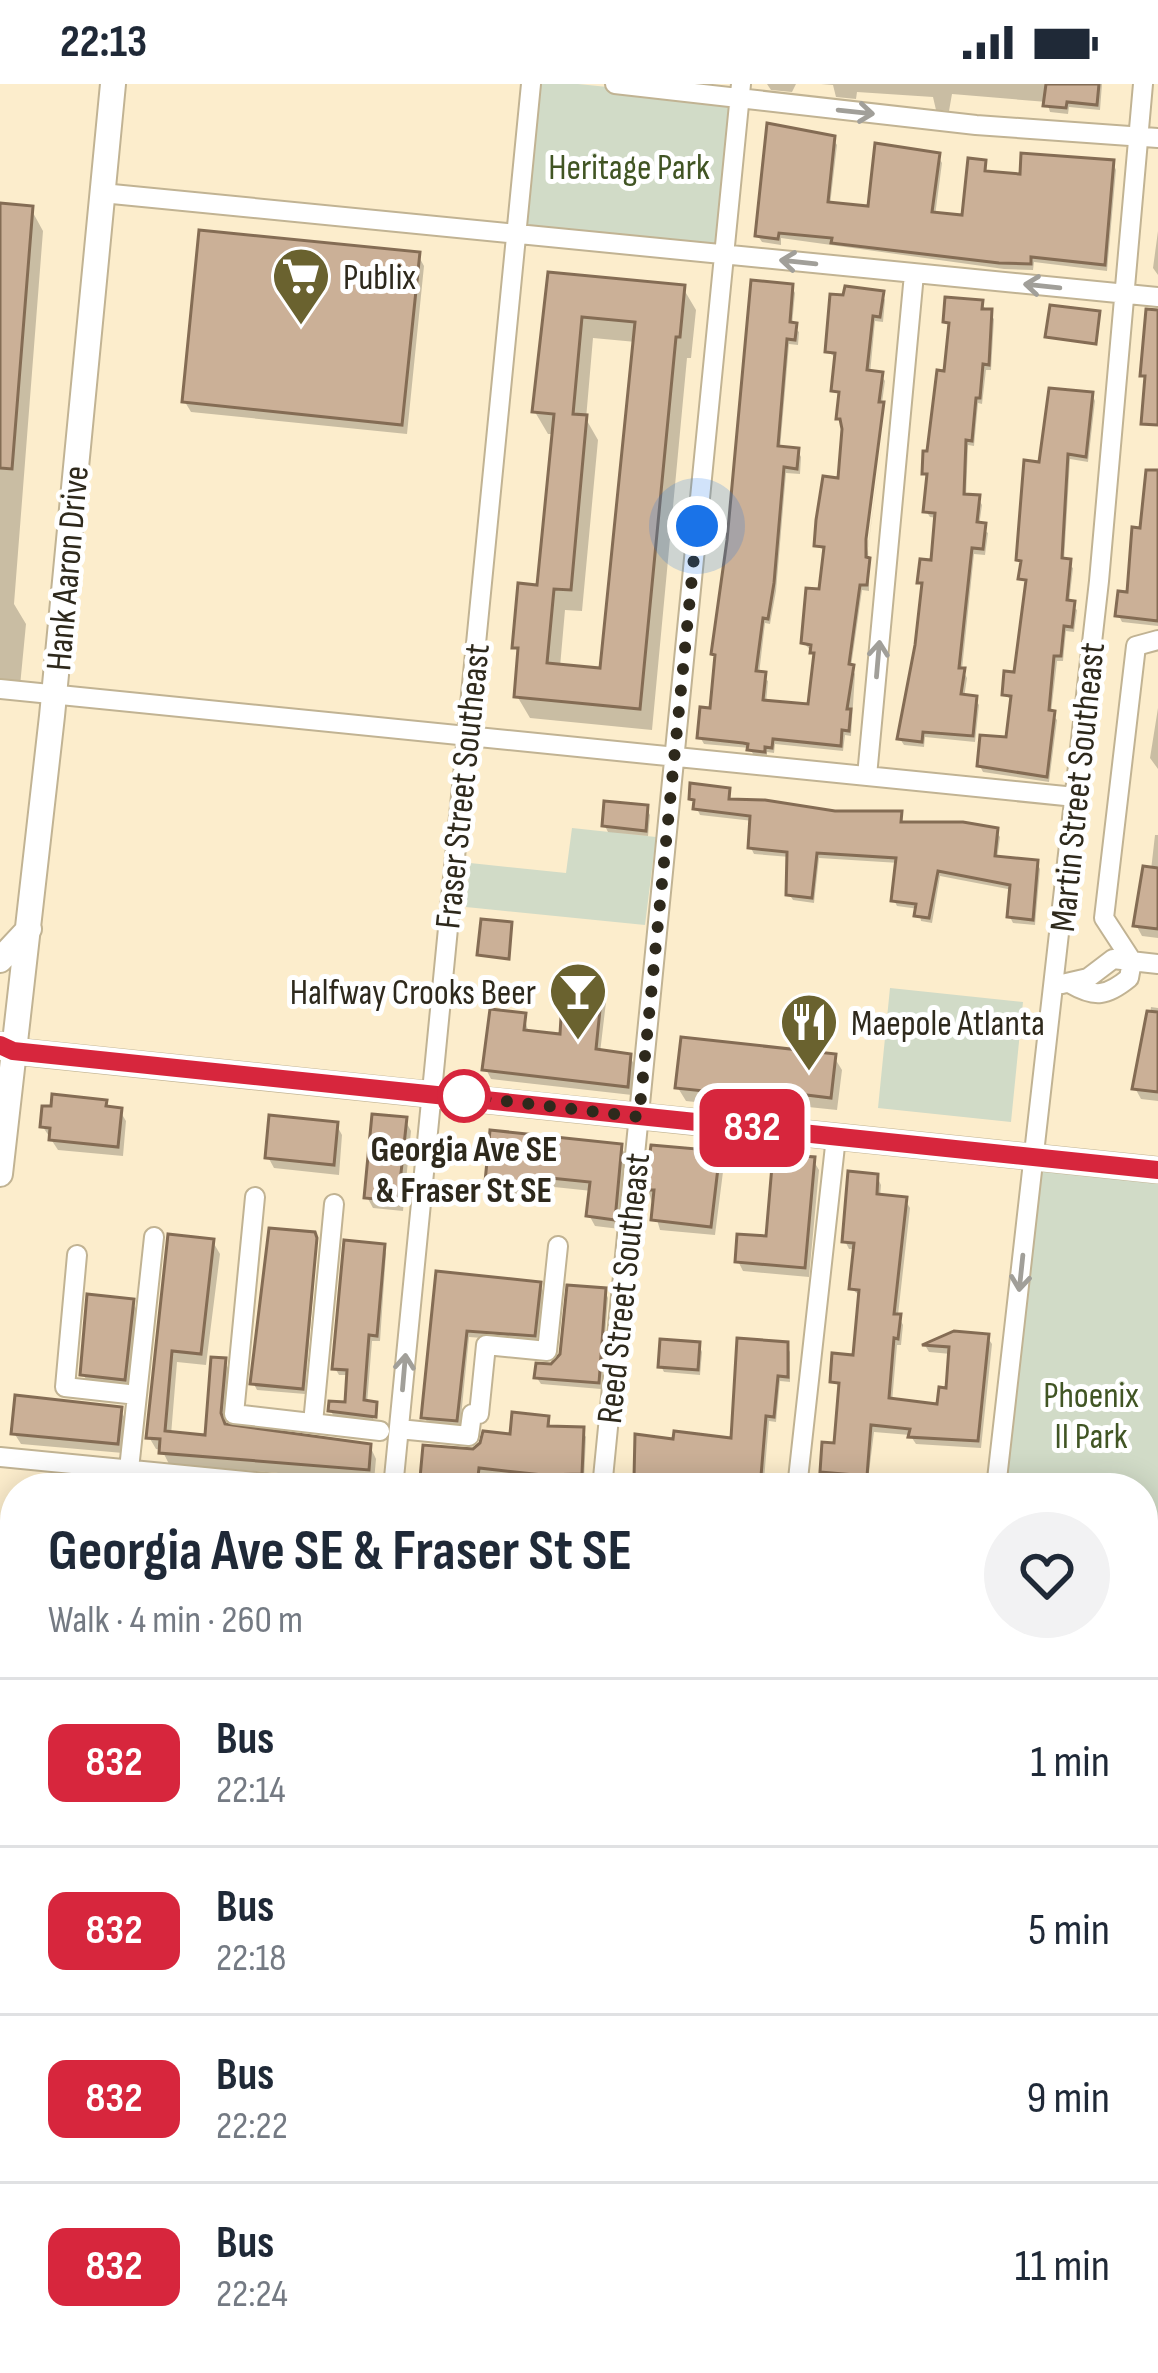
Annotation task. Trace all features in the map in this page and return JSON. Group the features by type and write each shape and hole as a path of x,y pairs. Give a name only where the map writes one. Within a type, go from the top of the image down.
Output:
{"main road":[{"name":"Hank Aaron Drive","path":"0,1174 6,1048 29,929 113,84"},
{"path":"0,960 29,929"},
{"path":"6,1048 1158,1170"}],"street":[{"name":"Fraser Street Southeast","path":"392,1473 389,1430 468,733 531,84"},
{"path":"615,84 740,92 976,125 1148,137"},
{"name":"Martin Street Southeast","path":"998,1473 1034,1157 1062,984 1124,294 1148,137 1142,84"},
{"name":"Reed Street Southeast","path":"603,1473 740,92"},
{"path":"102,194 1158,297"},
{"path":"867,776 914,274"},
{"path":"1132,961 1104,918 1136,646 1158,640"},
{"path":"0,688 1076,797"},
{"path":"1062,984 1088,978 1113,959 1158,964"},
{"path":"799,1473 836,1137"},
{"path":"255,1197 235,1414 470,1436 472,1414 479,1414 486,1345 547,1351 558,1246"},
{"path":"313,1423 334,1204"},
{"path":"129,1469 154,1237"},
{"path":"77,1255 65,1387 137,1395"},
{"path":"0,1456 169,1473"}],"green space":[{"name":"Heritage Park","path":"536,84 736,100 721,251 521,232"},
{"path":"572,828 656,837 645,925 466,907 470,863 566,873"},
{"path":"890,988 1023,1002 1011,1122 878,1108"},
{"name":"Phoenix II Park","path":"1032,1160 1158,1174 1158,1473 996,1473"}],"building":[{"path":"1046,84 1099,84 1097,105 1043,106"},
{"path":"767,123 835,136 828,202 868,206 875,143 940,153 932,212 962,215 968,158 986,160 985,171 1020,174 1021,153 1114,160 1105,265 1031,257 1031,264 999,263 831,243 832,238 779,233 778,239 755,236"},
{"path":"0,203 33,206 12,469 0,468"},
{"name":"Publix","path":"199,230 420,252 402,425 182,402"},
{"path":"548,272 685,285 640,709 514,697 518,648 512,648 518,583 537,585 554,414 532,412","holes":["582,317 635,322 600,668 547,663 554,589 571,590 587,415 573,414"]},
{"path":"751,280 793,284 790,322 797,323 795,340 787,339 778,446 799,448 797,469 784,467 774,583 768,619 763,618 756,671 766,672 763,700 808,704 814,653 810,653 811,645 801,643 806,588 819,589 824,547 814,546 816,520 823,476 838,478 842,429 836,419 839,392 831,391 835,353 825,352 830,294 843,295 845,286 884,291 880,317 873,316 867,370 883,372 879,402 884,402 866,539 866,557 870,558 867,585 860,585 849,664 854,665 847,709 851,709 849,731 842,730 841,746 773,739 772,748 765,747 765,752 747,750 748,744 697,738 700,707 710,708 715,655 711,654 727,540"},
{"path":"945,297 983,300 982,309 992,309 989,365 983,364 972,441 966,440 964,494 980,495 977,522 986,523 983,549 972,548 959,668 965,668 961,694 977,696 973,736 923,732 922,742 897,739 915,645 920,559 931,560 935,513 923,512 927,474 922,474 923,451 927,451 937,370 944,371 949,323 943,322"},
{"path":"1050,305 1100,311 1096,344 1045,337"},
{"path":"1146,309 1158,310 1158,425 1141,424"},
{"path":"1049,388 1093,392 1086,457 1068,454 1062,558 1071,559 1067,600 1075,601 1072,627 1064,626 1061,656 1054,656 1049,710 1055,711 1047,777 977,766 980,735 1006,737 1011,696 1002,695 1004,671 1014,672 1026,580 1018,579 1021,561 1016,560 1024,460 1039,462"},
{"path":"1146,470 1158,470 1158,621 1115,616 1118,591 1127,592 1132,527 1140,528"},
{"path":"690,783 730,788 729,799 835,811 902,811 901,822 963,822 998,828 995,856 1038,860 1033,920 1007,917 1010,885 938,871 929,918 914,916 916,904 891,901 896,858 817,853 812,898 786,895 787,852 748,848 750,816 693,809"},
{"path":"604,801 648,805 646,831 602,826"},
{"path":"1143,866 1158,868 1158,929 1133,926"},
{"path":"481,919 512,922 509,959 477,955"},
{"path":"578,988 602,990 596,1049 631,1054 628,1087 482,1070 490,1009 526,1013 524,1030 560,1034 561,1017 574,1019"},
{"path":"1147,1011 1158,1012 1158,1092 1132,1089"},
{"path":"681,1037 836,1054 831,1098 782,1092 781,1099 675,1088"},
{"path":"52,1094 107,1100 106,1106 122,1108 118,1147 49,1140 50,1128 40,1127 42,1106 51,1106"},
{"path":"372,1114 407,1117 398,1201 364,1198"},
{"path":"269,1115 338,1122 334,1165 265,1158"},
{"path":"490,1130 622,1144 615,1220 586,1216 590,1182 530,1176 530,1187 485,1182"},
{"path":"651,1145 720,1151 711,1227 651,1220 654,1190 645,1190"},
{"path":"773,1154 815,1157 805,1268 735,1262 737,1234 766,1236"},
{"path":"848,1171 878,1174 877,1194 907,1197 894,1314 901,1314 889,1398 937,1404 939,1387 946,1388 949,1347 922,1345 954,1331 989,1334 978,1441 908,1437 910,1429 871,1425 867,1473 820,1472 822,1442 834,1443 839,1383 830,1382 832,1353 853,1355 859,1290 849,1289 854,1243 842,1242"},
{"path":"269,1228 315,1232 317,1238 303,1389 250,1384"},
{"path":"168,1234 214,1239 201,1354 172,1351 165,1431 205,1435 211,1357 226,1358 221,1413 225,1424 371,1444 369,1470 159,1453 160,1439 146,1438"},
{"path":"344,1240 385,1244 377,1336 369,1335 364,1400 377,1402 376,1417 328,1411 329,1401 345,1402 347,1370 332,1369"},
{"path":"436,1271 541,1282 535,1336 467,1331 457,1421 421,1418"},
{"path":"567,1285 606,1288 599,1383 534,1378 536,1363 551,1364 560,1354"},
{"path":"87,1294 134,1299 125,1380 80,1375"},
{"path":"737,1338 788,1342 788,1377 778,1376 774,1417 766,1416 761,1473 634,1473 635,1434 673,1439 674,1431 731,1438"},
{"path":"660,1339 700,1342 698,1370 658,1367"},
{"path":"15,1395 122,1407 118,1444 11,1434"},
{"path":"512,1412 549,1416 548,1426 584,1427 582,1473 479,1468 478,1473 420,1473 423,1445 473,1449 483,1431 510,1434"}],"bus line":[{"name":"832","path":"0,1045 13,1051 1158,1170"}],"place":[{"name":"Publix","path":"301,327"},
{"name":"Halfway Crooks Beer","path":"578,1042"},
{"name":"Maepole Atlanta","path":"809,1073"},
{"name":"Georgia Ave SE & Fraser St SE","path":"464,1096"}],"route":[{"path":"464,1096 639,1117 697,526"}]}
